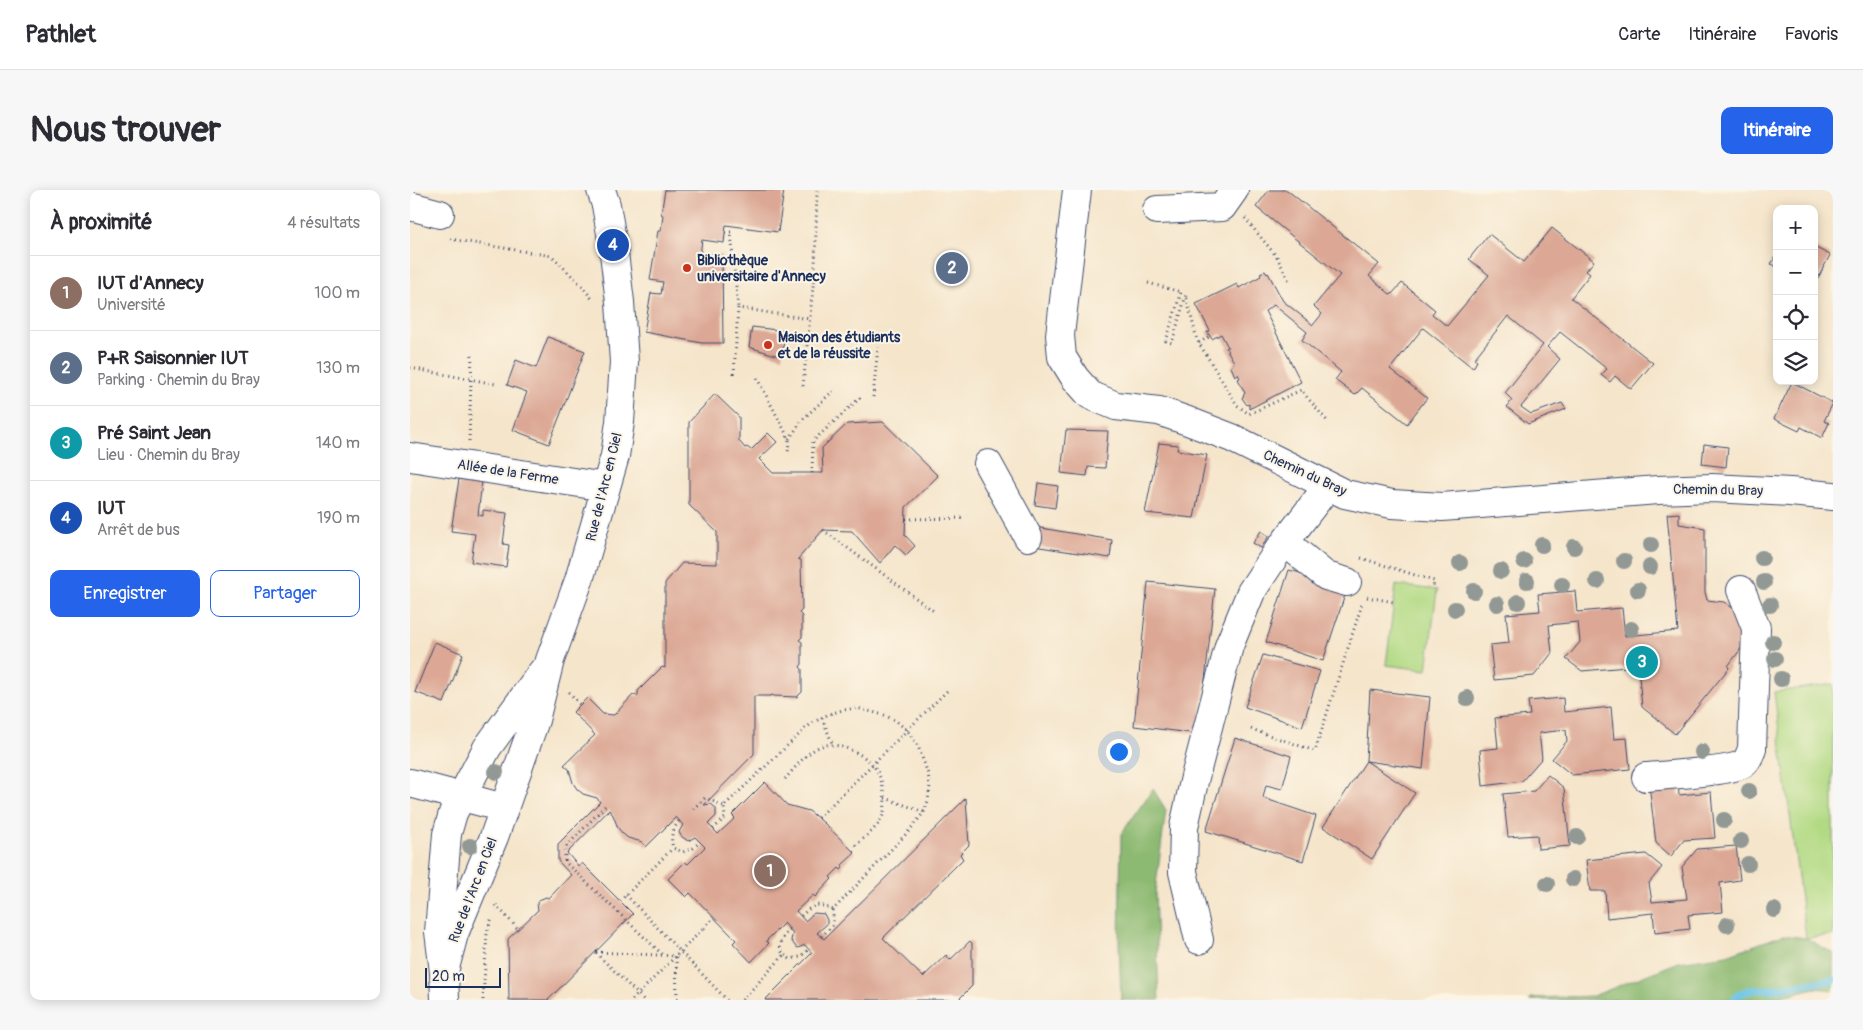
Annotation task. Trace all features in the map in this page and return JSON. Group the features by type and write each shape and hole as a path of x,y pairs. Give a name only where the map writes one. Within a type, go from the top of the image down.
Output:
{"street":[{"name":"Rue de l'Arc en Ciel","path":"444,972 454,934 504,808 535,720 550,660 579,580 614,456 620,422 624,362 620,302 613,245 606,205 601,190"},
{"name":"Chemin du Bray","path":"1077,190 1060,335 1062,358 1075,378 1090,395 1116,406 1158,411 1197,424 1232,438 1345,494 1392,504 1442,507 1658,490 1712,488 1833,496"},
{"path":"1157,210 1222,207 1230,196"},
{"path":"410,206 442,226"},
{"name":"Allée de la Ferme","path":"410,457 606,488"},
{"path":"988,464 1028,536"},
{"path":"1199,940 1183,872 1182,851 1186,819 1229,646 1251,592 1285,542 1328,486"},
{"path":"1285,542 1326,576 1355,589"},
{"path":"1646,777 1726,769 1745,762 1749,757 1752,749 1756,628 1741,590"},
{"name":"Rue de l'Arc en Ciel","path":"445,1000 439,932 447,834 453,813 487,748 550,660"},
{"path":"410,783 504,808"}],"path":[{"path":"803,386 815,267 817,190"},
{"path":"1230,196 1244,217 1277,257 1289,282"},
{"path":"442,226 552,256 581,285 596,305"},
{"path":"725,232 730,232 738,308 734,374"},
{"path":"1148,283 1181,292 1166,341 1172,343 1186,295 1197,340 1237,405 1249,414 1301,390 1328,422"},
{"path":"738,308 810,320"},
{"path":"1199,343 1210,336"},
{"path":"873,398 878,346"},
{"path":"469,447 472,353"},
{"path":"410,368 496,384"},
{"path":"757,378 789,439 788,455"},
{"path":"789,439 803,419 833,391"},
{"path":"812,473 813,441 862,396"},
{"path":"906,519 964,518"},
{"path":"824,530 935,612"},
{"path":"1352,555 1434,581 1433,589"},
{"path":"1251,729 1315,751 1355,589 1394,602"},
{"path":"563,686 580,705"},
{"path":"818,818 949,689"},
{"path":"724,806 806,728 822,718 843,710 857,708 884,715 896,721 907,730 918,746 928,774 930,786 924,812 909,831 833,910 832,925 821,936"},
{"path":"822,718 833,745"},
{"path":"785,779 810,752 825,745 833,745 862,756 873,764 880,779 886,804 883,816 875,828 856,846"},
{"path":"693,809 705,798 724,806"},
{"path":"885,798 924,812"},
{"path":"605,806 565,848 565,862 664,956"},
{"path":"713,829 725,818 724,806"},
{"path":"673,848 671,839 673,830 679,821"},
{"path":"673,848 684,852 700,842"},
{"path":"620,901 673,848"},
{"path":"626,895 727,1000"},
{"path":"496,905 518,929"},
{"path":"801,916 812,906 822,905 833,910"},
{"path":"632,1000 714,917"},
{"path":"789,929 781,939 780,948 784,955 790,959 800,957 809,949"},
{"path":"644,1000 596,952 677,956"},
{"path":"742,1000 784,955"},
{"path":"677,956 677,1000"}],"green space":[{"path":"1396,585 1437,590 1427,670 1386,665"},
{"path":"1833,684 1833,935 1806,938 1774,692"},
{"path":"1153,789 1166,810 1155,892 1159,1000 1121,1000 1119,941 1121,834"},
{"path":"1783,935 1806,938 1833,953 1833,990 1814,988 1768,1000 1529,1000 1532,998 1593,996 1679,962 1727,955"}],"building":[{"name":"Bibliothèque universitaire d'Annecy","path":"665,190 784,190 778,232 726,225 724,243 702,240 700,255 722,255 723,343 702,343 644,332 651,293 661,294 663,282 650,280 658,231 661,231 663,215 661,214"},
{"path":"1269,190 1287,190 1379,264 1369,276 1391,295 1402,283 1435,310 1432,314 1447,326 1489,275 1469,259 1489,234 1524,262 1552,228 1594,261 1586,271 1590,274 1571,298 1653,363 1631,389 1615,376 1610,382 1601,375 1607,369 1560,332 1547,347 1560,359 1521,407 1531,414 1562,403 1566,409 1528,424 1507,407 1512,400 1505,393 1543,345 1508,316 1474,359 1477,361 1473,368 1423,328 1390,369 1427,398 1407,424 1362,388 1355,395 1335,380 1341,372 1302,340 1307,332 1274,305 1265,311 1301,382 1249,409 1249,404 1247,405 1242,398 1245,393 1238,379 1240,378 1238,374 1235,376 1231,367 1234,362 1226,348 1228,347 1221,334 1212,339 1207,332 1210,331 1196,304 1237,284 1239,288 1261,276 1260,273 1265,271 1268,273 1283,301 1313,325 1322,314 1314,306 1340,275 1256,207"},
{"path":"1818,249 1830,255 1818,278"},
{"path":"752,327 785,331 782,357 749,347"},
{"path":"548,337 585,351 549,444 513,430 527,392 507,385 516,360 536,368"},
{"path":"1791,385 1798,385 1833,403 1824,421 1829,423 1822,438 1801,427 1799,431 1774,419"},
{"path":"715,394 739,417 739,441 745,448 747,447 751,450 768,433 777,442 759,459 773,473 823,473 822,448 847,424 883,422 938,476 906,507 905,535 915,546 906,555 895,545 880,563 852,531 823,530 798,559 801,560 802,610 799,613 802,616 802,637 799,640 802,642 802,664 800,667 802,669 802,692 797,697 754,696 754,754 704,805 711,804 716,808 716,816 708,824 718,834 735,818 732,815 765,782 787,805 809,811 855,853 842,865 843,868 841,870 839,868 830,877 832,879 815,897 813,895 796,911 805,921 814,913 824,914 827,924 817,933 824,939 966,798 969,845 960,854 963,859 883,938 923,977 946,955 950,960 970,941 972,943 972,986 958,1000 765,1000 812,953 805,945 798,948 795,946 791,940 793,933 784,923 766,941 769,943 751,962 733,943 736,940 690,893 686,897 668,879 685,862 688,864 705,847 695,837 688,841 681,836 679,832 683,825 676,817 646,847 642,842 628,838 623,834 609,810 567,853 579,867 582,863 633,914 548,1000 509,1000 508,939 538,910 537,903 539,900 546,897 549,898 571,875 558,861 558,844 600,802 597,798 583,794 577,789 569,769 564,765 595,735 573,712 587,698 603,714 614,715 633,695 638,696 638,691 662,667 665,668 665,583 682,563 717,564 717,532 689,505 689,422"},
{"path":"1066,430 1108,431 1105,468 1088,467 1087,476 1061,473"},
{"path":"1159,443 1178,445 1177,450 1207,455 1194,518 1145,513"},
{"path":"1704,444 1728,447 1726,467 1702,464"},
{"path":"459,479 482,482 478,515 483,516 483,510 507,513 503,544 509,545 506,567 471,562 475,534 451,531"},
{"path":"1038,483 1058,486 1055,508 1035,505"},
{"path":"1679,513 1679,524 1705,528 1705,592 1707,600 1724,602 1737,611 1742,618 1744,642 1728,666 1729,668 1675,734 1642,707 1638,666 1582,671 1566,659 1580,642 1578,622 1549,625 1552,653 1534,676 1494,680 1490,645 1509,643 1506,614 1540,611 1538,594 1575,591 1577,612 1622,608 1625,636 1678,631 1667,514"},
{"path":"1029,526 1112,540 1110,558 1027,545"},
{"path":"1261,531 1269,536 1261,548 1253,543"},
{"path":"1289,570 1348,586 1323,661 1266,642"},
{"path":"1148,582 1215,589 1199,734 1134,726"},
{"path":"435,642 463,654 444,703 415,692"},
{"path":"1263,655 1320,671 1302,727 1245,707"},
{"path":"1370,690 1430,697 1423,769 1366,761"},
{"path":"1563,698 1564,712 1611,707 1614,739 1627,738 1630,769 1572,775 1552,759 1567,741 1566,730 1539,733 1542,758 1522,781 1483,786 1480,750 1498,748 1495,718 1530,715 1528,701"},
{"path":"1235,738 1291,756 1282,789 1266,785 1263,798 1316,816 1303,861 1206,831"},
{"path":"1366,761 1415,793 1372,859 1323,827"},
{"path":"1548,775 1564,788 1570,846 1538,849 1537,835 1508,837 1503,794 1534,791"},
{"path":"1678,781 1679,795 1711,792 1715,838 1684,840 1671,856 1656,843 1649,784"},
{"path":"1736,846 1740,880 1720,883 1723,912 1688,915 1690,929 1655,933 1653,913 1607,918 1605,891 1590,891 1586,860 1646,854 1662,867 1649,883 1652,902 1687,899 1682,867 1697,849"}],"waterway":[{"path":"1734,1000 1738,995 1750,990 1774,989 1833,980"}],"place":[{"name":"IUT","path":"613,245"},
{"name":"Bibliothèque universitaire d'Annecy","path":"687,268"},
{"name":"P+R Saisonnier IUT","path":"952,268"},
{"name":"Maison des étudiants et de la réussite","path":"768,345"},
{"name":"Pré Saint Jean","path":"1642,662"},
{"name":"IUT d'Annecy","path":"770,871"}]}
